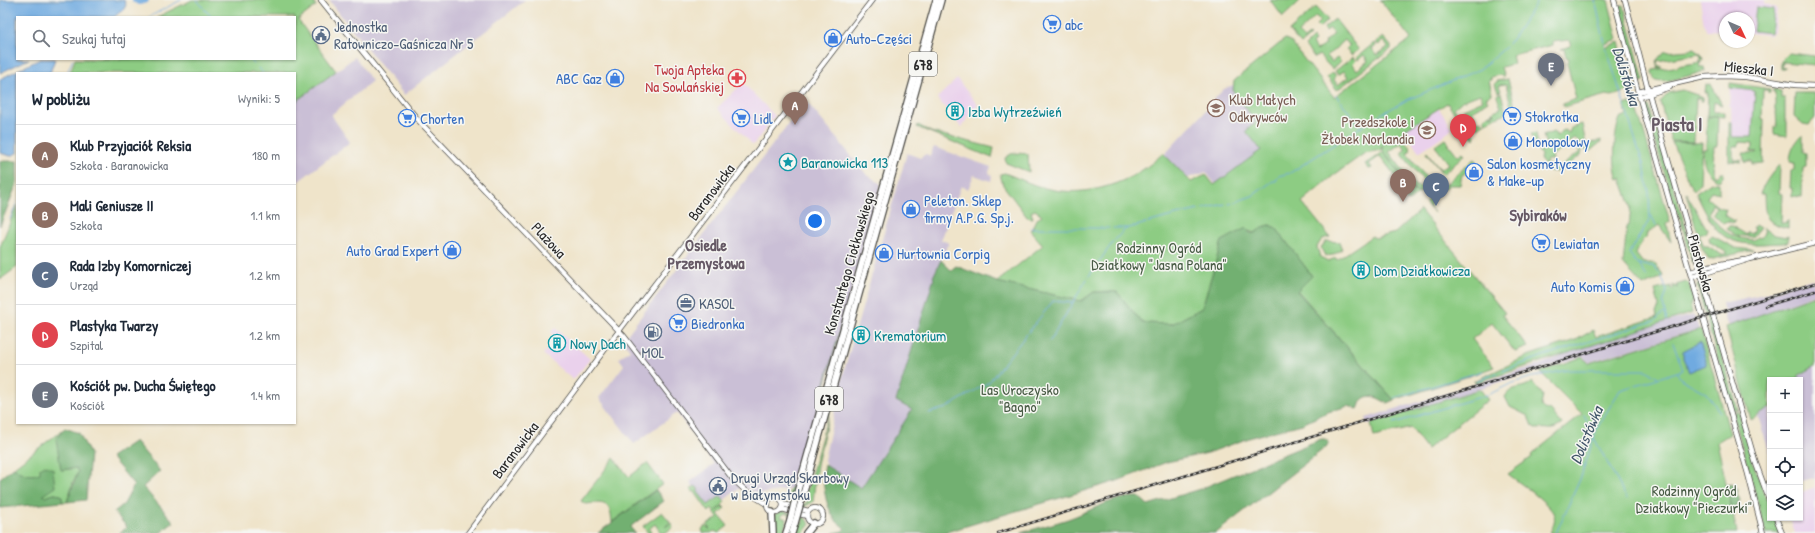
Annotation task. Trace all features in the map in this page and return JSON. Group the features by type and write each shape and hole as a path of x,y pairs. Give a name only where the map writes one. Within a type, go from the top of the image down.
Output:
{"highway":[{"name":"Konstantego Ciołkowskiego","path":"798,501 900,126 936,0"},
{"name":"Konstantego Ciołkowskiego","path":"786,533 792,522 906,128 941,0"},
{"path":"900,126 906,128"},
{"path":"772,512 773,533"},
{"name":"Konstantego Ciołkowskiego","path":"792,522 792,533"},
{"path":"806,533 814,523"}],"street":[{"name":"Plażowa","path":"321,0 418,120 620,330 732,478 746,491 769,503"},
{"name":"Baranowicka","path":"468,533 620,330 872,0"},
{"name":"Piastowska","path":"1614,0 1638,92 1691,272 1748,474 1763,533"},
{"name":"Piastowska","path":"1625,0 1649,91 1755,461 1767,494"},
{"name":"Mieszka I","path":"1649,91 1704,77 1729,76 1795,86 1815,86"},
{"path":"1638,92 1649,91"},
{"path":"1640,97 1649,91"},
{"path":"1691,272 1701,269 1720,267 1815,243"},
{"path":"1692,277 1702,275 1720,267"},
{"path":"773,497 778,497 782,507 778,512 772,512 769,503 773,497"},
{"path":"782,507 808,514"},
{"path":"814,508 821,511 822,518 818,522 814,523 809,521 808,514 814,508"},
{"path":"1777,521 1782,533"}],"shaded area":[{"path":"329,0 525,0 404,95"},
{"path":"1700,0 1764,0 1764,3 1777,8 1774,31 1771,35 1755,34 1755,12 1719,12 1719,31 1707,30 1704,25"},
{"path":"355,57 372,81 331,115 350,142 296,183 296,101"},
{"path":"957,79 978,105 961,127 937,98"},
{"path":"743,83 775,116 753,145 717,108"},
{"path":"1233,85 1233,91 1256,122 1246,131 1262,150 1215,184 1206,172 1188,178 1164,155 1208,108 1215,98 1224,89"},
{"path":"1730,88 1755,90 1752,138 1732,137 1731,106 1729,106"},
{"path":"806,101 866,174 881,184 798,488 759,494 741,487 724,500 708,506 690,482 714,464 677,413 634,444 599,398 624,365 619,358 630,350 623,340"},
{"name":"Przedszkole i Żłobek Norlandia","path":"1439,109 1452,127 1450,131 1419,152 1405,130"},
{"path":"934,147 991,167 989,172 992,177 991,181 974,175 968,189 961,186 941,240 949,243 933,277 934,278 896,401 912,410 861,489 826,465 824,460 842,378 907,153 920,158 926,154 930,156"},
{"path":"1812,279 1815,294 1729,326 1726,321 1722,303 1764,294"},
{"path":"1694,315 1699,329 1589,362 1582,356 1367,424 1366,418 1539,365 1584,346 1649,326"},
{"path":"555,328 590,359 573,380 543,354 548,349 553,353 560,344 551,332"},
{"path":"1815,366 1815,478 1803,480 1803,377 1798,376"},
{"path":"1767,410 1767,445 1758,416"},
{"path":"1815,487 1815,533 1795,533 1791,521 1803,521 1803,492"}],"green space":[{"path":"192,0 312,0 316,6 298,20 336,71 296,101 296,72 70,72 75,60 296,60 296,16 159,16"},
{"path":"1270,0 1297,0 1299,2 1283,17"},
{"name":"Rodzinny Ogród Działkowy \"Jasna Polana\"","path":"1380,0 1608,0 1618,39 1605,44 1606,47 1619,42 1629,83 1628,91 1612,96 1606,95 1564,107 1562,104 1576,99 1567,63 1569,61 1568,57 1566,57 1564,49 1561,49 1570,46 1571,42 1569,40 1553,42 1553,45 1512,55 1514,64 1501,67 1504,77 1501,75 1491,77 1491,80 1489,80 1492,94 1486,98 1488,101 1472,111 1478,122 1481,120 1484,124 1478,128 1463,109 1483,100 1480,94 1462,101 1454,108 1476,137 1474,139 1447,103 1405,130 1403,137 1411,150 1407,153 1431,184 1421,193 1412,189 1383,151 1382,145 1381,150 1365,153 1334,175 1302,202 1330,237 1322,239 1317,247 1320,257 1328,261 1336,258 1337,260 1372,236 1375,238 1395,233 1420,210 1505,313 1502,315 1528,347 1515,352 1492,323 1472,339 1494,367 1394,400 1297,290 1312,276 1276,228 1270,225 1263,227 1255,233 1248,231 1222,241 1202,308 1172,324 1142,323 1117,292 1094,292 1081,301 997,282 1043,245 1030,230 1032,229 1035,221 1042,215 1035,210 1031,212 1033,218 1027,217 1003,185 1000,174 1005,173 1040,187 1061,191 1093,190 1124,180 1138,173 1163,153 1191,182 1206,175 1214,185 1261,150 1246,131 1256,122 1233,91 1234,81 1285,39 1290,41 1334,97 1411,39","holes":["1401,143 1406,149 1401,153 1426,184 1423,187 1415,186 1389,152"]},
{"path":"1624,6 1644,81 1640,82 1618,7"},
{"path":"1316,7 1328,20 1319,28 1316,25 1320,21 1316,16 1298,33 1304,39 1309,35 1310,36 1301,44 1289,31"},
{"path":"1756,7 1774,9 1771,33 1755,31"},
{"path":"1335,19 1359,50 1351,55 1346,49 1350,46 1345,40 1327,56 1332,62 1337,58 1341,62 1332,69 1319,55 1315,58 1305,46 1313,38 1315,41 1312,44 1317,50 1326,44 1325,42 1334,34 1330,28 1326,31 1324,28"},
{"path":"1383,37 1391,46 1391,49 1337,90 1327,77 1333,72 1336,76 1333,79 1338,85 1348,77 1344,71 1338,75 1335,71 1353,57 1356,61 1353,64 1357,70 1368,61 1364,55 1358,60 1356,58 1374,43 1376,46 1372,49 1377,55 1388,47 1383,41 1378,45 1376,42"},
{"path":"1692,48 1702,55 1703,60 1699,61 1701,59 1700,54 1657,61 1658,66 1661,66 1661,68 1658,68 1656,61 1664,52 1690,50"},
{"path":"1789,53 1815,56 1815,65 1783,62 1782,67 1785,69 1781,69 1781,61"},
{"path":"1702,62 1699,64 1700,67 1704,67 1705,71 1671,80 1658,81 1654,79 1652,72 1653,70 1674,67 1677,68 1677,66"},
{"path":"1508,79 1517,114 1515,116 1513,115 1506,84 1499,85 1501,91 1498,92 1495,84 1497,81"},
{"path":"1730,83 1770,89 1770,93 1768,93 1768,90 1763,90 1763,163 1752,164 1752,161 1746,161 1746,163 1743,153 1758,152 1751,151 1753,148 1753,143 1739,142 1739,146 1733,146 1733,160 1741,160 1741,162 1729,161 1729,122 1732,122 1732,137 1752,137 1755,91 1730,88"},
{"path":"1711,84 1722,105 1714,102 1713,112 1725,112 1725,117 1707,116 1708,92 1705,92 1706,85"},
{"path":"1773,89 1781,91 1781,98 1785,98 1785,121 1787,121 1787,136 1774,134 1774,127 1777,127 1775,92 1773,92"},
{"path":"1682,90 1703,97 1703,101 1701,101 1701,98 1696,98 1694,142 1671,141 1660,102 1669,93"},
{"path":"1501,93 1506,113 1484,124 1486,122 1484,118 1494,112 1491,116 1495,114 1494,111 1501,108 1497,95"},
{"path":"1795,93 1815,93 1815,118 1809,125 1803,124 1794,116"},
{"path":"1631,103 1633,108 1637,109 1670,222 1667,224 1671,242 1659,225 1647,234 1648,235 1642,241 1636,254 1643,263 1654,263 1663,276 1643,286 1623,264 1627,226 1629,226 1631,206 1621,178 1618,179 1614,157 1618,124 1620,118 1627,115 1624,105"},
{"path":"1649,106 1696,261 1692,262 1681,221 1674,206 1645,107"},
{"path":"1707,117 1718,117 1717,146 1714,146 1713,175 1718,176 1719,173 1724,173 1723,177 1719,181 1711,175 1704,164 1703,149 1706,149"},
{"path":"1582,124 1586,145 1601,140 1601,142 1590,151 1585,150 1582,142 1581,145 1575,138 1552,156 1553,160 1547,160 1546,164 1559,168 1580,152 1576,146 1578,145 1582,151 1581,155 1559,172 1549,171 1540,159 1541,155 1536,148 1531,134 1536,133 1538,147 1542,151 1547,148 1543,135 1553,132 1558,136 1561,131 1564,130 1569,133 1571,128"},
{"path":"918,125 931,132 994,148 992,158 917,127"},
{"path":"1803,135 1803,152 1806,153 1806,167 1803,168 1802,197 1792,196 1792,188 1790,188 1791,170 1794,170 1794,162 1790,161 1794,146"},
{"path":"1445,139 1458,156 1463,152 1465,154 1443,174 1426,153 1427,152 1440,169 1449,164 1435,146"},
{"path":"1672,142 1702,143 1700,183 1694,191 1690,185"},
{"path":"1383,152 1412,190 1419,193 1409,201 1405,200 1410,195 1380,156 1369,164 1372,168 1369,169 1365,164"},
{"path":"1016,153 1028,154 1029,172 1006,163 1005,158"},
{"path":"1474,159 1479,165 1462,175 1460,185 1449,185 1431,200 1430,207 1434,213 1426,204 1427,201"},
{"path":"0,161 16,161 16,186 0,226"},
{"path":"1779,165 1779,193 1782,194 1781,223 1786,223 1788,220 1788,228 1774,224 1770,221 1766,213 1764,194 1760,194 1766,182"},
{"path":"1711,183 1719,183 1719,193 1711,191 1707,198 1717,206 1726,209 1724,215 1735,221 1732,223 1729,221 1722,223 1713,214 1716,207 1712,204 1709,213 1718,225 1728,233 1739,238 1754,240 1758,237 1761,238 1765,231 1762,229 1763,228 1775,235 1788,236 1788,242 1748,244 1727,238 1713,225 1696,193"},
{"path":"1686,193 1707,229 1705,233 1699,235 1704,246 1708,246 1722,255 1727,253 1710,242 1709,238 1711,235 1735,248 1753,250 1709,260 1702,248"},
{"path":"16,207 16,268 1,279 0,247"},
{"name":"Las Uroczysko \"Bagno\"","path":"1270,225 1276,228 1312,276 1297,291 1394,400 1387,403 1371,396 1362,400 1358,409 1348,406 1328,412 1302,424 1252,437 1208,453 1167,462 1117,481 943,533 833,533 845,529 835,519 828,506 823,478 825,465 861,488 912,410 896,401 934,278 933,277 941,260 951,270 956,266 997,282 1081,301 1094,292 1117,292 1142,323 1172,324 1202,308 1222,241 1246,228 1250,233 1255,233 1263,227"},
{"path":"1755,225 1760,228 1753,237 1735,235 1727,229 1729,226 1732,226 1747,235 1748,232 1752,234 1755,229 1753,228"},
{"path":"1326,241 1340,242 1342,249 1333,255 1325,256 1321,248"},
{"path":"1686,282 1689,283 1693,300 1690,304 1692,313 1475,383 1474,381 1530,355 1576,340 1593,330 1596,337 1657,317 1656,313 1659,306 1655,290 1671,286 1671,289 1674,289 1673,285 1678,288 1676,285"},
{"path":"1701,284 1756,471 1767,500 1767,521 1775,521 1780,533 1766,533 1733,413 1738,412 1737,409 1732,411 1697,285"},
{"path":"1815,295 1815,366 1798,377 1767,377 1767,410 1751,420 1726,327"},
{"path":"846,309 794,496 787,496 800,472"},
{"name":"Rodzinny Ogród Działkowy \"Pieczurki\"","path":"1701,329 1730,434 1717,442 1737,533 1550,533 1554,524 1554,515 1552,510 1541,499 1508,474 1532,457 1531,455 1582,414 1540,372 1582,357 1589,363"},
{"path":"1532,382 1543,395 1541,406 1544,409 1551,411 1562,424 1558,427 1552,429 1537,429 1532,426 1528,416 1510,407 1505,397 1508,393"},
{"path":"1480,389 1488,400 1427,449 1411,428 1374,437 1371,423"},
{"path":"831,405 817,464 813,502 803,507 790,503 787,496 790,501 803,505 809,501 804,500"},
{"path":"65,428 56,439 62,470 77,468 78,472 73,482 67,502 63,502 61,495 54,494 45,497 43,495 48,490 41,473 34,475 26,474 14,467"},
{"path":"65,428 79,433 90,454 86,500 67,502 78,472 76,468 61,470 56,439"},
{"path":"1321,439 1325,439 1329,442 1326,447 1216,533 1021,533 1068,519 1111,501 1129,497 1139,497 1148,505 1200,489"},
{"path":"135,441 160,471 143,487 174,522 160,533 120,533 127,527 114,512 124,504 134,485 111,457"},
{"path":"614,458 629,477 647,463 663,484 612,522 608,507 598,503 586,504 581,501"},
{"path":"45,465 53,469 55,487 43,495 45,497 54,494 61,495 63,502 0,508 0,478 14,467 23,473 33,475 40,473 40,468"},
{"path":"1732,484 1738,490 1737,494 1740,500 1737,507 1732,510 1727,485"},
{"path":"695,486 698,488 698,492 708,505 721,496 725,502 722,505 725,508 724,509 722,506 714,512 712,509 709,512 694,491 692,492 690,490"},
{"path":"656,490 664,501 630,527 635,533 598,533"},
{"path":"722,507 724,510 718,514 728,526 719,533 714,531 711,533 703,533 702,529 706,526 710,530 707,525 718,518 714,512"},
{"path":"783,511 804,517 810,524 803,533 794,533 798,522 803,524 803,520 800,517 785,513 781,517 787,519 783,533 775,533 775,514"},
{"path":"662,512 670,522 665,527 671,523 673,527 665,533 661,533 655,524 649,529 651,532 648,533 643,526"}],"water":[{"path":"0,0 124,0 126,5 124,9 115,16 16,16 16,60 27,60 0,73"},
{"path":"38,60 55,60 50,72 16,72 16,153 10,156 0,153 0,79"},
{"path":"1700,342 1706,360 1706,365 1689,372 1683,358 1683,351"}],"waterway":[{"path":"135,0 139,2 146,0"},
{"path":"151,16 181,0"},
{"path":"197,0 203,7"},
{"path":"1509,44 1538,0"},
{"name":"Dolistówka","path":"1595,0 1605,44 1645,170 1649,193 1650,219 1629,253 1638,265 1653,266 1661,275 1667,291 1663,304 1667,321"},
{"path":"204,9 211,16"},
{"path":"1229,204 1252,196 1273,181 1276,181 1278,176 1290,173 1381,114 1407,100 1480,69 1506,47"},
{"path":"67,72 73,60"},
{"path":"251,60 254,64"},
{"path":"258,68 262,72"},
{"path":"1336,95 1361,128"},
{"path":"10,219 16,204"},
{"path":"1115,240 1124,230 1129,228 1172,216 1225,204"},
{"name":"Dolistówka","path":"1651,215 1656,225"},
{"path":"1031,228 1109,228"},
{"path":"1113,228 1128,228"},
{"path":"1089,276 1113,242"},
{"path":"1639,265 1647,277"},
{"path":"1050,341 1087,279"},
{"path":"929,413 946,408 989,382 1053,301 1072,303"},
{"path":"1476,381 1543,356 1654,321 1664,313"},
{"name":"Dolistówka","path":"1556,533 1581,477 1597,428 1620,390 1683,370 1673,343"},
{"path":"1533,377 1567,370 1646,370 1658,377"},
{"path":"1394,398 1483,371"},
{"path":"1677,373 1681,379 1706,393 1720,412"},
{"path":"1394,423 1490,394 1510,384 1532,377"},
{"path":"1584,416 1589,425 1597,428"},
{"path":"1594,438 1627,499"}],"railway":[{"path":"998,533 1815,283"},
{"path":"1765,306 1815,291"}],"place":[{"name":"abc","path":"1052,24"},
{"name":"Jednostka Ratowniczo-Gaśnicza Nr 5","path":"321,35"},
{"name":"Auto-Części","path":"833,38"},
{"name":"ABC Gaz","path":"615,78"},
{"name":"Twoja Apteka Na Sowlańskiej","path":"737,78"},
{"name":"Kościół pw. Ducha Świętego","path":"1551,86"},
{"name":"Klub Małych Odkrywców","path":"1216,108"},
{"name":"Izba Wytrzeźwień","path":"955,111"},
{"name":"Stokrotka","path":"1512,116"},
{"name":"Chorten","path":"407,118"},
{"name":"Lidl","path":"741,118"},
{"name":"Klub Przyjaciół Reksia","path":"795,125"},
{"name":"Przedszkole i Żłobek Norlandia","path":"1427,130"},
{"name":"Monopolowy","path":"1513,141"},
{"name":"Plastyka Twarzy","path":"1463,147"},
{"name":"Baranowicka 113","path":"788,162"},
{"name":"Salon kosmetyczny & Make-up","path":"1474,172"},
{"name":"Mali Geniusze II","path":"1403,202"},
{"name":"Rada Izby Komorniczej","path":"1436,206"},
{"name":"Peleton. Sklep firmy A.P.G. Sp.j.","path":"911,209"},
{"name":"Lewiatan","path":"1541,243"},
{"name":"Auto Grad Expert","path":"452,250"},
{"name":"Hurtownia Corpig","path":"884,253"},
{"name":"Dom Działkowicza","path":"1361,270"},
{"name":"Auto Komis","path":"1625,286"},
{"name":"KASOL","path":"686,303"},
{"name":"Biedronka","path":"678,323"},
{"name":"MOL","path":"653,332"},
{"name":"Krematorium","path":"861,335"},
{"name":"Nowy Dach","path":"557,343"},
{"name":"Drugi Urząd Skarbowy w Białymstoku","path":"718,486"}],"district":[{"name":"Piasta I","path":"1677,124"},
{"name":"Sybiraków","path":"1538,215"},
{"name":"Osiedle Przemysłowa","path":"706,254"}]}
